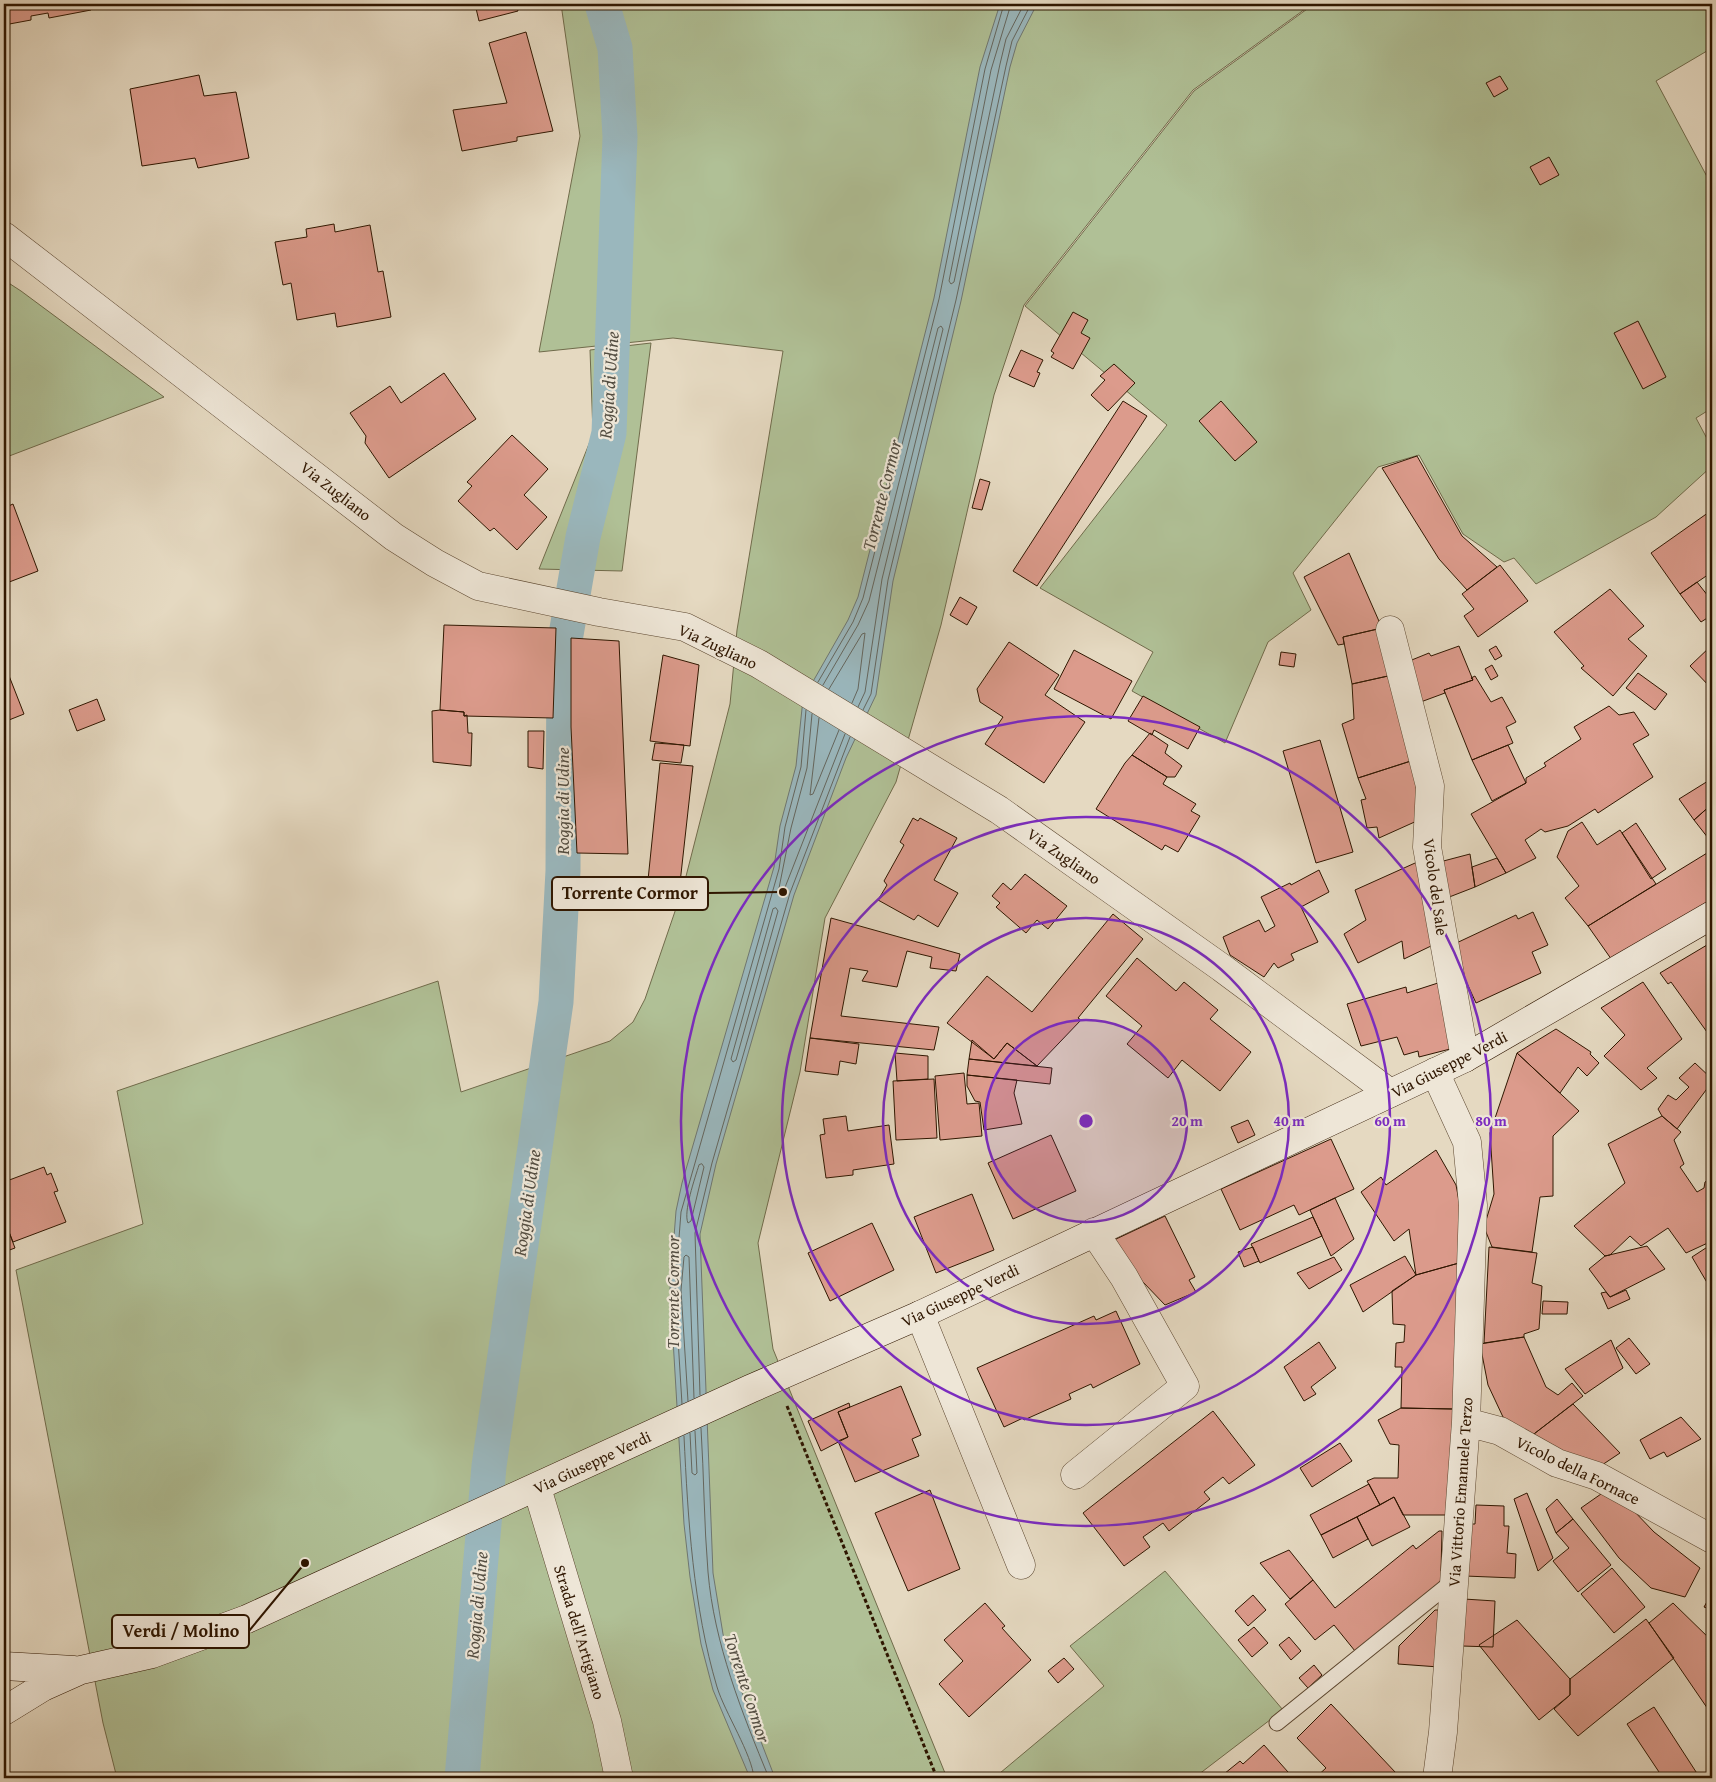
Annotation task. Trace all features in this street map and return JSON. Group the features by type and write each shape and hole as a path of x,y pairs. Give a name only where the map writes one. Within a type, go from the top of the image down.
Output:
{"street":[{"name":"Via Zugliano","path":"4,236 394,536 435,563 478,586 599,612 685,627 759,664 999,810 1222,968 1390,1093"},
{"name":"Vicolo del Sale","path":"1390,630 1430,786 1427,847 1465,1058"},
{"name":"Via Giuseppe Verdi","path":"4,1711 43,1687 81,1670 152,1654 247,1619 750,1389 920,1315 1465,1058 1712,915"},
{"name":"Via Vittorio Emanuele Terzo","path":"1435,1072 1467,1142 1473,1205 1466,1422 1443,1732 1437,1778"},
{"path":"1075,1475 1185,1386 1124,1277 1094,1232"},
{"path":"920,1315 1021,1565"},
{"name":"Vicolo della Fornace","path":"1466,1422 1500,1432 1556,1463 1597,1476 1712,1539"},
{"name":"Strada dell'Artigiano","path":"546,1483 619,1778"},
{"name":"Via Giuseppe Verdi","path":"4,1666 81,1670"}],"lane":[{"path":"1277,1723 1453,1581"}],"path":[{"path":"776,1378 937,1778"}],"green space":[{"path":"561,4 1312,4 1193,90 1024,305 994,395 941,625 896,782 825,918 800,1072 758,1243 773,1349 947,1778 117,1778 103,1723 16,1270 143,1224 117,1091 438,981 461,1092 610,1041 633,1022 645,999 683,888 730,704 737,630 783,351 673,338 539,352 580,136"},
{"path":"1314,4 1712,4 1712,48 1656,81 1712,186 1712,408 1696,418 1712,448 1712,466 1656,517 1536,584 1514,558 1504,562 1463,534 1419,455 1378,467 1293,573 1311,610 1268,642 1225,743 1132,691 1153,652 1040,588 1167,425 1025,306 1194,91"},
{"path":"4,280 21,291 164,397 4,458"},
{"path":"651,343 622,571 539,569 593,434 590,350"},
{"path":"1165,1571 1283,1710 1194,1778 994,1778 1104,1686 1070,1646"}],"water":[{"path":"1000,4 1037,4 1017,43 1010,67 961,301 893,581 876,695 846,758 794,895 716,1164 700,1234 713,1573 723,1634 731,1664 775,1778 750,1778 713,1690 701,1644 690,1577 684,1524 670,1289 676,1211 682,1183 774,867 780,826 796,766 803,699 848,620 858,597 934,298 980,67"}],"building":[{"path":"4,4 102,4 90,6 91,10 49,18 48,13 31,16 31,20 4,25"},
{"path":"475,4 516,4 518,11 479,21"},
{"path":"526,32 553,131 517,137 517,141 462,151 453,110 507,103 489,43"},
{"path":"199,75 204,96 236,92 249,158 198,168 195,158 142,166 130,89"},
{"path":"1500,76 1508,89 1494,97 1486,83"},
{"path":"1549,157 1559,175 1540,185 1530,167"},
{"path":"334,224 335,232 370,225 378,272 383,271 391,317 337,327 335,313 297,320 291,283 283,285 275,242 307,237 306,229"},
{"path":"1073,312 1088,320 1081,333 1090,338 1073,369 1051,357 1054,353 1051,351"},
{"path":"1638,321 1666,377 1643,389 1614,333"},
{"path":"1021,350 1043,360 1037,372 1040,373 1034,387 1009,376"},
{"path":"1114,364 1135,383 1108,411 1091,395 1105,380 1100,376"},
{"path":"444,373 476,419 389,478 365,443 366,436 350,413 390,386 401,403"},
{"path":"1123,401 1147,416 1037,586 1013,571"},
{"path":"1221,401 1257,442 1235,461 1199,421"},
{"path":"512,435 548,469 524,495 547,517 517,550 494,528 490,531 458,501 472,486 467,482"},
{"path":"1417,456 1462,536 1497,567 1467,590 1439,559 1382,468"},
{"path":"980,479 990,482 982,510 972,508"},
{"path":"13,504 38,571 4,584 4,508"},
{"path":"1712,510 1712,572 1680,594 1651,553"},
{"path":"1349,553 1382,628 1343,637 1344,644 1338,645 1304,577"},
{"path":"1500,565 1528,601 1478,637 1464,616 1474,609 1462,594"},
{"path":"1697,582 1712,601 1712,615 1701,622 1680,594"},
{"path":"1610,589 1644,626 1628,639 1647,656 1613,696 1581,668 1584,666 1554,632"},
{"path":"960,597 977,607 967,625 950,615"},
{"path":"444,625 556,628 553,718 464,716 464,712 440,710"},
{"path":"1382,628 1388,676 1352,684 1343,637"},
{"path":"571,638 619,641 628,854 577,853 571,727"},
{"path":"1009,642 1059,675 1045,695 1085,722 1044,783 985,744 1003,717 980,702 977,689"},
{"path":"1712,645 1712,689 1690,666"},
{"path":"1459,646 1473,680 1444,690 1445,693 1399,710 1414,760 1358,778 1342,724 1354,719 1352,684 1388,676 1392,668 1429,653 1431,656"},
{"path":"1496,646 1502,656 1495,660 1489,650"},
{"path":"1074,650 1132,681 1111,719 1054,689"},
{"path":"1281,652 1296,654 1294,667 1279,665"},
{"path":"663,655 699,665 690,746 650,741"},
{"path":"4,663 24,714 4,722"},
{"path":"1492,665 1498,676 1491,680 1485,669"},
{"path":"1638,673 1667,694 1655,710 1626,688"},
{"path":"1475,676 1491,702 1502,697 1516,722 1506,727 1513,743 1472,760 1444,690 1473,680 1471,678"},
{"path":"1143,696 1200,727 1188,749 1154,730 1152,735 1128,721"},
{"path":"97,699 105,720 77,731 69,710"},
{"path":"1609,706 1619,715 1634,712 1649,735 1633,744 1653,777 1598,813 1595,809 1568,826 1545,832 1541,829 1525,840 1536,858 1506,873 1471,814 1526,783 1526,778 1546,766 1544,763 1581,739 1574,727"},
{"path":"432,711 464,712 464,716 467,715 468,733 472,733 471,766 433,762"},
{"path":"528,731 544,731 543,769 528,767"},
{"path":"1150,733 1168,745 1165,753 1182,766 1175,777 1167,777 1132,755"},
{"path":"1320,740 1353,852 1316,863 1283,751"},
{"path":"655,743 684,745 681,763 652,760"},
{"path":"1508,745 1526,783 1492,801 1472,760"},
{"path":"1132,755 1167,777 1163,784 1196,804 1191,811 1200,816 1178,852 1165,845 1162,850 1096,809"},
{"path":"1414,760 1419,820 1379,838 1377,827 1367,828 1361,800 1366,799 1358,778"},
{"path":"660,763 693,766 680,883 648,880"},
{"path":"1708,781 1712,788 1712,804 1694,820 1679,799"},
{"path":"1712,804 1712,843 1694,820"},
{"path":"913,818 918,821 920,818 957,838 934,880 958,893 938,927 918,915 914,920 878,900 887,885 884,881 904,845 900,842"},
{"path":"1582,822 1597,845 1620,830 1656,884 1588,926 1565,898 1579,886 1557,857 1568,831"},
{"path":"1636,823 1666,869 1651,879 1622,833"},
{"path":"1712,850 1712,902 1614,963 1588,926"},
{"path":"1470,854 1475,887 1439,901 1432,864"},
{"path":"1497,858 1506,873 1475,887 1472,867"},
{"path":"1424,859 1431,946 1404,959 1402,941 1358,963 1344,934 1366,920 1355,890"},
{"path":"1319,870 1329,892 1301,907 1318,942 1291,954 1294,960 1278,968 1274,963 1264,977 1230,955 1223,937 1259,920 1265,932 1275,926 1261,897 1290,883 1291,885"},
{"path":"1025,874 1067,906 1048,929 1037,920 1026,933 996,907 1000,903 992,896 1003,883 1011,890"},
{"path":"1533,912 1548,945 1532,952 1541,973 1476,1003 1450,946 1516,915 1518,919"},
{"path":"1113,914 1143,939 1078,1018 1081,1020 1037,1066 1007,1043 994,1059 947,1023 987,976 1032,1012"},
{"path":"831,918 960,954 956,971 930,968 932,957 907,951 897,987 862,981 868,971 850,968 841,1016 939,1027 934,1050 810,1038"},
{"path":"1712,942 1712,1039 1671,982 1668,984 1660,973"},
{"path":"1137,958 1176,991 1184,982 1218,1010 1210,1019 1251,1052 1220,1091 1182,1060 1168,1078 1127,1044 1142,1026 1106,996"},
{"path":"1441,982 1454,1048 1419,1057 1418,1051 1404,1055 1397,1037 1361,1046 1347,1004 1406,987 1407,993"},
{"path":"1643,982 1682,1039 1647,1068 1657,1078 1641,1090 1604,1056 1625,1035 1601,1008"},
{"path":"1556,1029 1591,1052 1590,1054 1599,1063 1587,1076 1578,1067 1560,1093 1517,1053"},
{"path":"810,1038 859,1044 856,1064 840,1061 838,1075 805,1071"},
{"path":"972,1040 994,1059 1007,1043 1037,1066 969,1059"},
{"path":"895,1053 928,1056 928,1079 897,1081"},
{"path":"1517,1053 1579,1111 1553,1136 1553,1196 1540,1197 1532,1252 1492,1247 1484,1227 1494,1194 1490,1133"},
{"path":"969,1059 1052,1068 1050,1084 967,1075"},
{"path":"1695,1063 1712,1079 1712,1082 1677,1129 1662,1116 1658,1109 1668,1095 1676,1100 1689,1087 1679,1078"},
{"path":"964,1073 967,1104 979,1103 982,1136 940,1140 935,1076"},
{"path":"967,1075 1017,1080 1014,1093 1022,1124 984,1130 980,1102 975,1101 967,1086"},
{"path":"934,1079 937,1138 896,1140 893,1081"},
{"path":"846,1116 848,1131 889,1125 894,1164 853,1170 853,1175 826,1178 820,1135 825,1134 823,1119"},
{"path":"1662,1116 1681,1132 1674,1140 1684,1164 1680,1167 1697,1192 1704,1188 1705,1182 1712,1178 1712,1241 1686,1253 1668,1228 1641,1246 1630,1236 1610,1255 1605,1256 1574,1226 1625,1183 1608,1144"},
{"path":"1248,1120 1255,1135 1238,1143 1231,1127"},
{"path":"1051,1135 1076,1191 1013,1219 988,1163"},
{"path":"1331,1139 1354,1189 1299,1215 1294,1205 1240,1230 1221,1189"},
{"path":"1436,1150 1456,1185 1460,1206 1459,1263 1416,1275 1409,1229 1394,1241 1361,1192 1381,1177 1386,1185"},
{"path":"44,1167 47,1175 51,1173 58,1191 54,1192 66,1222 13,1242 4,1219 4,1182"},
{"path":"972,1194 994,1250 936,1273 914,1217"},
{"path":"1335,1198 1354,1239 1331,1256 1310,1210"},
{"path":"1165,1216 1195,1277 1189,1280 1196,1292 1165,1305 1121,1259 1114,1240"},
{"path":"1313,1217 1322,1236 1260,1263 1251,1244"},
{"path":"4,1219 15,1248 4,1252"},
{"path":"872,1223 894,1270 830,1301 808,1253"},
{"path":"1712,1244 1712,1291 1692,1257"},
{"path":"1647,1246 1665,1269 1610,1297 1589,1269 1605,1256"},
{"path":"1253,1247 1259,1261 1244,1267 1238,1252"},
{"path":"1489,1247 1537,1253 1532,1283 1542,1286 1539,1329 1524,1334 1524,1337 1484,1343"},
{"path":"1405,1256 1416,1275 1363,1312 1350,1285"},
{"path":"1334,1257 1342,1270 1309,1289 1297,1273"},
{"path":"1459,1263 1453,1409 1401,1408 1402,1367 1395,1367 1396,1343 1404,1342 1405,1325 1393,1324 1392,1291 1416,1275"},
{"path":"1626,1290 1630,1299 1608,1309 1601,1293 1606,1292 1610,1297"},
{"path":"1543,1301 1568,1302 1567,1314 1542,1314"},
{"path":"1116,1311 1140,1364 1093,1388 1091,1384 1069,1394 1071,1399 1004,1427 977,1368 1094,1316 1096,1320"},
{"path":"1524,1337 1546,1387 1558,1395 1572,1383 1583,1396 1530,1437 1503,1417 1488,1385 1480,1344"},
{"path":"1629,1338 1650,1364 1636,1374 1616,1348"},
{"path":"1611,1340 1623,1368 1585,1394 1565,1369"},
{"path":"1319,1342 1336,1368 1311,1387 1316,1394 1304,1401 1284,1367"},
{"path":"901,1386 921,1435 912,1439 919,1456 855,1482 838,1441 848,1437 838,1412"},
{"path":"849,1403 850,1407 838,1412 848,1437 821,1451 808,1421"},
{"path":"1573,1404 1620,1453 1593,1471 1530,1437"},
{"path":"1401,1408 1453,1409 1449,1515 1403,1515 1394,1497 1380,1505 1367,1481 1374,1478 1398,1478 1399,1445 1390,1444 1378,1420"},
{"path":"1213,1411 1255,1465 1229,1484 1223,1477 1204,1492 1210,1499 1169,1531 1163,1523 1143,1537 1150,1547 1124,1566 1083,1513"},
{"path":"1681,1417 1701,1439 1667,1457 1664,1452 1650,1459 1640,1440"},
{"path":"1340,1443 1352,1461 1312,1487 1300,1468"},
{"path":"1369,1484 1380,1505 1321,1535 1310,1515"},
{"path":"1611,1487 1654,1532 1700,1568 1685,1597 1651,1588 1619,1558 1581,1508"},
{"path":"930,1490 960,1569 908,1591 875,1513"},
{"path":"1527,1493 1553,1558 1538,1571 1514,1499"},
{"path":"1394,1497 1410,1527 1372,1546 1357,1517"},
{"path":"1557,1499 1573,1519 1556,1533 1546,1509"},
{"path":"1476,1505 1504,1506 1504,1526 1509,1526 1507,1553 1516,1554 1515,1578 1465,1576 1468,1524 1475,1524"},
{"path":"1357,1517 1368,1539 1333,1558 1321,1535"},
{"path":"1573,1519 1611,1565 1578,1592 1553,1561 1569,1548 1556,1533"},
{"path":"1439,1531 1442,1531 1441,1571 1446,1577 1355,1651 1334,1625 1315,1640 1285,1604 1313,1580 1335,1608 1413,1545 1416,1549"},
{"path":"1289,1550 1313,1580 1290,1599 1260,1563"},
{"path":"1612,1568 1645,1607 1614,1633 1581,1594"},
{"path":"1712,1593 1712,1610 1704,1607"},
{"path":"1253,1595 1266,1610 1248,1626 1235,1611"},
{"path":"1464,1599 1495,1601 1493,1647 1462,1646"},
{"path":"985,1603 1005,1626 1002,1628 1031,1660 969,1717 939,1684 963,1661 944,1640"},
{"path":"1673,1603 1712,1641 1712,1715 1649,1623"},
{"path":"1435,1610 1442,1610 1439,1667 1398,1664 1399,1646"},
{"path":"1646,1619 1674,1658 1578,1736 1554,1709 1570,1695 1570,1679"},
{"path":"1517,1620 1570,1679 1570,1695 1539,1720 1479,1645"},
{"path":"1254,1627 1268,1643 1252,1657 1238,1640"},
{"path":"1289,1637 1301,1651 1291,1660 1279,1645"},
{"path":"1064,1658 1074,1669 1058,1683 1048,1671"},
{"path":"1314,1665 1322,1675 1308,1688 1299,1678"},
{"path":"1331,1704 1396,1773 1395,1776 1398,1778 1315,1778 1326,1768 1297,1738"},
{"path":"1654,1707 1700,1778 1663,1778 1627,1724"},
{"path":"1264,1745 1288,1772 1283,1776 1285,1778 1219,1778 1240,1761 1243,1764"}],"waterway":[{"name":"Roggia di Udine","path":"462,1778 489,1466 556,1002 563,871 564,646 583,537 609,433 620,137 615,48 602,4"}],"place":[{"name":"Torrente Cormor","path":"783,892"},
{"name":"Verdi / Molino","path":"305,1563"}]}
